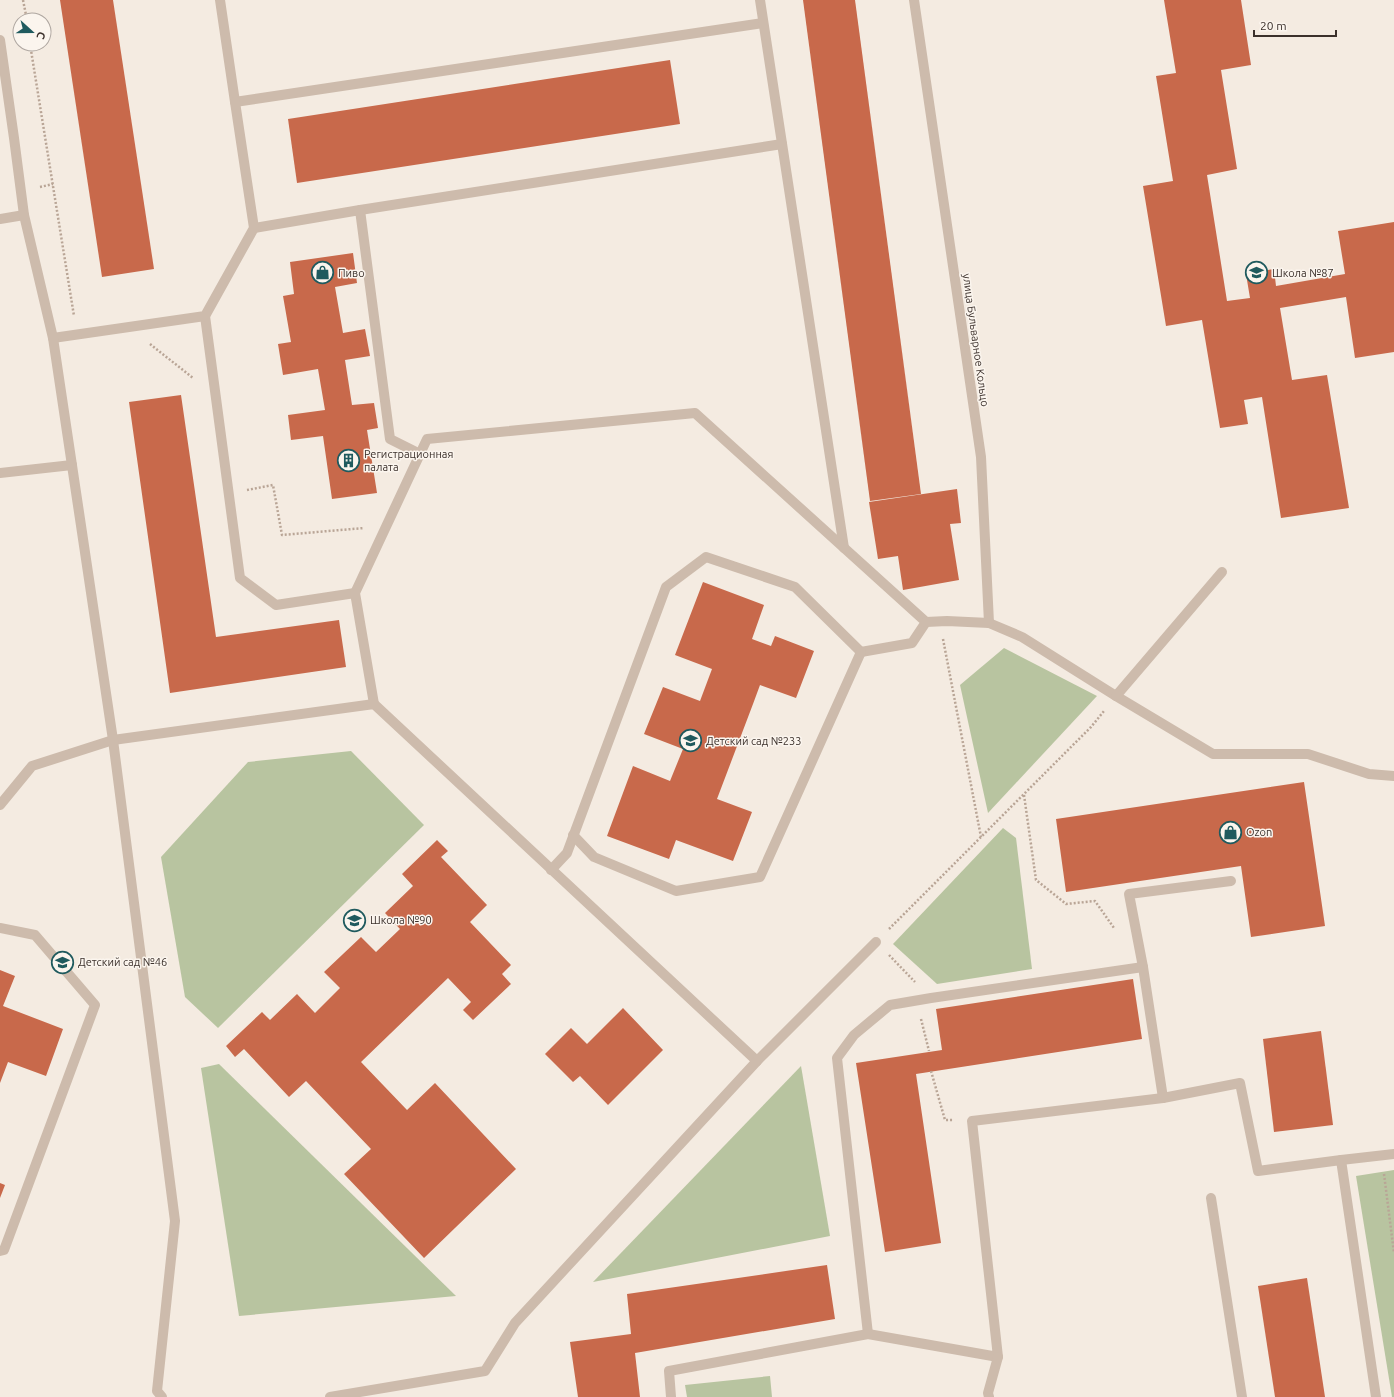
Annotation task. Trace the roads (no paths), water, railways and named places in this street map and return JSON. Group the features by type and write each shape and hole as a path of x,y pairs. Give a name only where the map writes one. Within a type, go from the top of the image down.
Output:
{"street":[{"path":"220,0 254,228 204,316 240,578 276,605 355,593"},
{"path":"760,0 844,548"},
{"name":"улица Бульварное Кольцо","path":"914,0 981,457 988,623"},
{"path":"235,102 763,23"},
{"path":"0,40 24,215 54,338 113,740 175,1221 157,1391 162,1397"},
{"path":"254,228 782,144"},
{"path":"360,210 390,440 420,454"},
{"path":"0,219 24,215"},
{"path":"54,338 204,316"},
{"path":"757,1061 374,704 355,593 427,439 695,413 926,622 940,621 988,623 1022,637 1116,696 1213,754 1308,754 1369,774 1394,776"},
{"path":"0,474 72,465"},
{"path":"551,870 567,854 666,587 706,557 795,587 861,652"},
{"path":"1116,696 1222,572"},
{"path":"861,652 912,643 926,622"},
{"path":"573,835 594,857 676,891 760,877 861,652"},
{"path":"0,805 32,766 113,740 374,704"},
{"path":"1163,1098 1143,967 1129,894 1231,881"},
{"path":"0,928 35,935 95,1005 4,1250 0,1251"},
{"path":"330,1397 485,1371 515,1323 757,1061 876,942"},
{"path":"868,1334 837,1058 854,1035 890,1005 1143,967"},
{"path":"989,1397 988,1393 998,1357 972,1121 1163,1098 1240,1083 1258,1171 1394,1154"},
{"path":"1341,1160 1376,1397"},
{"path":"1211,1198 1242,1397"},
{"path":"671,1397 668,1371 868,1334 998,1357"}],"place":[{"name":"Пиво","path":"323,273"},
{"name":"Школа №87","path":"1256,273"},
{"name":"Регистрационная палата","path":"349,460"},
{"name":"Детский сад №233","path":"691,741"},
{"name":"Ozon","path":"1230,832"},
{"name":"Школа №90","path":"354,920"},
{"name":"Детский сад №46","path":"62,962"}]}
